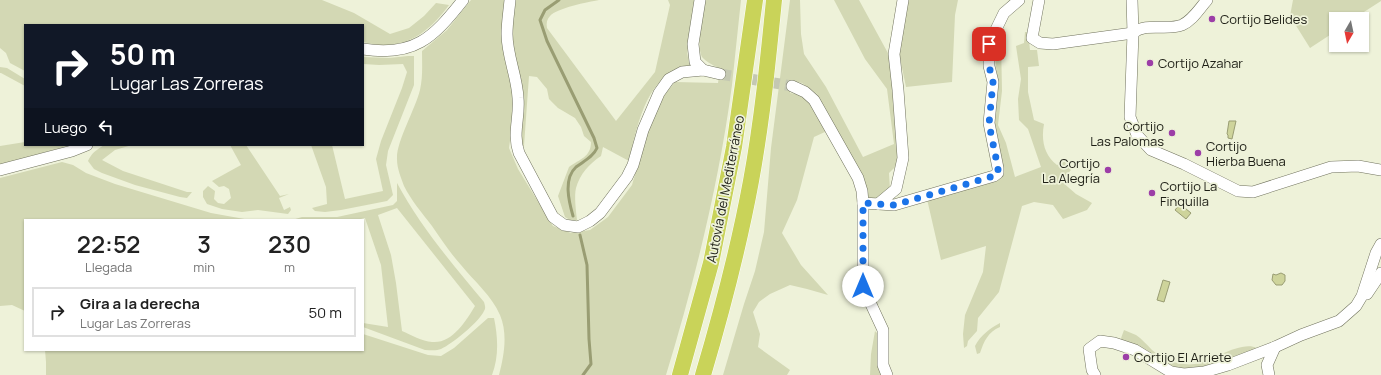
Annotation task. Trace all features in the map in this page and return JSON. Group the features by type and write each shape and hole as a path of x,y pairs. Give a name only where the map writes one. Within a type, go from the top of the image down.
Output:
{"highway":[{"name":"Autovía del Mediterráneo","path":"680,375 713,255 734,147 755,0"},
{"name":"Autovía del Mediterráneo","path":"703,375 733,261 751,182 764,99 774,0"}],"street":[{"path":"364,49 390,51 414,46 438,30 463,0"},
{"path":"510,0 507,34 518,100 515,142 519,153 553,217 564,225 578,227 590,221 600,213 627,177 633,165 643,130 659,93 669,79 682,72 703,70 720,74"},
{"path":"700,0 693,44 695,62 703,70"},
{"path":"878,204 896,189 903,158 894,54 903,0"},
{"path":"863,203 894,205 994,176 998,173 989,124 993,82 989,66 989,44 1004,13 1019,0"},
{"path":"1040,0 1032,38 1040,43 1053,44 1133,33 1138,28 1172,27 1183,24 1191,19 1207,0"},
{"path":"1132,0 1133,33 1130,117 1137,135 1151,150 1184,164 1238,191 1253,192 1331,167 1358,166 1381,170"},
{"path":"792,86 805,92 814,100 858,178 862,191 863,203 863,286 883,330 883,365 887,375"},
{"path":"0,170 72,151 84,146"},
{"path":"1095,375 1092,370 1089,349 1100,341 1114,343 1135,350 1171,372 1184,374 1204,372 1228,365 1339,321 1356,306 1362,296 1376,253 1381,244"},
{"path":"1362,296 1367,294 1381,273"},
{"path":"1268,375 1267,365 1276,347"}],"shaded area":[{"path":"0,0 322,0 354,13 390,34 409,28 424,16 436,3 449,5 436,21 420,34 412,39 393,45 380,45 364,42 364,24 24,24 24,70 10,63 6,53 0,48"},
{"path":"471,0 506,0 503,44 515,104 509,148 518,169 553,226 571,233 590,230 608,217 632,185 645,140 661,99 675,82 718,83 720,69 704,59 700,52 701,21 704,0 741,0 727,122 713,195 687,303 666,375 499,375 504,353 505,337 497,308 488,295 453,256 413,201 404,186 397,163 399,144 420,90 422,75 422,51 447,30"},
{"path":"516,0 599,0 559,10 548,18 547,28 616,121 655,72 670,5 668,0 695,0 693,26 688,45 688,59 690,66 670,74 653,90 642,113 629,161 603,147 601,156 589,166 583,174 575,191 577,220 570,220 565,217 558,196 569,167 581,160 587,154 591,147 591,142 584,136 581,127 575,118 558,108 549,99 547,89 537,77 529,76 524,146 520,146 524,98 514,56 513,19"},
{"path":"790,0 800,0 801,34 804,54 826,87 863,157 894,144 887,89 865,59 834,0 859,0 889,55 893,78 899,163 889,173 890,190 875,199 868,198 860,172 817,94 802,83 792,81 790,93 801,95 809,102 827,131 814,137 797,200 782,233 801,265 828,295 790,285 770,294 759,302 753,312 760,334 758,347 790,370 787,375 723,375 755,271 764,232 771,148"},
{"path":"908,0 958,0 955,15 952,82 906,87 899,53"},
{"path":"1293,0 1381,0 1364,12 1329,12 1329,36 1310,48 1290,16"},
{"path":"1025,32 1028,32 1030,50 1037,50 1039,66 1028,67 1028,92 1034,120 1044,124 1044,147 1049,157 1057,165 1066,161 1071,170 1061,181 1076,194 1092,203 1087,210 1063,219 1053,205 1034,202 1022,206 999,292 978,318 977,331 964,348 963,334 965,315 983,272 986,246 941,260 927,199 995,181 1004,175 995,125 997,78 994,44 996,41 1001,42 1002,91 998,125 1006,143 1015,177 1041,167 1028,129 1019,120 1018,99 1021,79 1016,46 1024,43"},
{"path":"414,56 414,85 388,151 386,165 393,195 387,201 341,210 325,212 315,211 312,208 327,204 326,187 311,146 332,146 345,199 383,191 376,159 381,141 407,72 403,64 364,64 364,57 389,58"},
{"path":"0,67 7,68 24,78 24,85 1,73"},
{"path":"1229,121 1236,121 1232,139 1228,138 1227,134"},
{"path":"24,142 24,146 66,146 0,165 0,146"},
{"path":"103,146 129,146 115,150 102,160 123,171 187,192 192,192 187,198 180,197 135,185 102,173 94,169 88,161 97,150"},
{"path":"231,146 247,146 280,196 289,194 279,198 284,210 290,207 291,210 288,214 258,210 242,212 222,209 207,204 203,197 203,191 208,186 215,191 214,199 218,203 224,204 231,198 229,189 224,186 219,187 212,181 241,165"},
{"path":"62,162 73,165 86,173 115,184 211,213 244,219 24,219 24,311 12,305 0,306 0,178"},
{"path":"397,183 426,230 484,302 485,310 477,321 458,338 439,350 425,350 364,327 364,323 388,327 381,265 365,218 295,219 302,217 337,217 393,205 397,201","holes":["397,208 475,306 458,330 446,339 439,342 432,342 417,338 402,331 391,255 378,215"]},
{"path":"1180,204 1191,213 1186,219 1175,210"},
{"path":"1281,273 1285,275 1285,281 1282,285 1276,285 1272,280 1273,274 1276,275"},
{"path":"1163,280 1170,282 1164,302 1157,300"},
{"path":"488,318 494,318 497,354 492,375 46,375 45,351 364,351 364,334 428,355 441,356 454,348"},
{"path":"1000,323 1000,327 989,334 980,353 977,354 975,346 980,339 989,330"},
{"path":"1124,330 1136,335 1161,357 1172,362 1184,364 1195,364 1202,362 1243,347 1250,346 1257,348 1227,362 1188,370 1166,365 1120,341"},
{"path":"875,331 878,334 883,375 870,375 871,354"}],"waterway":[{"path":"559,0 545,10 540,20 547,41 594,138 597,148 591,156 576,167 569,178 568,191 573,216"},
{"path":"580,235 587,265 591,364 583,375"}],"tunnel":[{"path":"720,74 792,86"}],"place":[{"name":"Cortijo Belides","path":"1212,19"},
{"name":"Cortijo Azahar","path":"1150,63"},
{"name":"Cortijo Las Palomas","path":"1172,133"},
{"name":"Cortijo Hierba Buena","path":"1198,153"},
{"name":"Cortijo La Alegría","path":"1108,170"},
{"name":"Cortijo La Finquilla","path":"1152,193"},
{"name":"Cortijo El Arriete","path":"1126,357"}],"route":[{"path":"863,286 863,203 894,205 994,176 998,173 989,124 993,82 989,66 989,44"}]}
